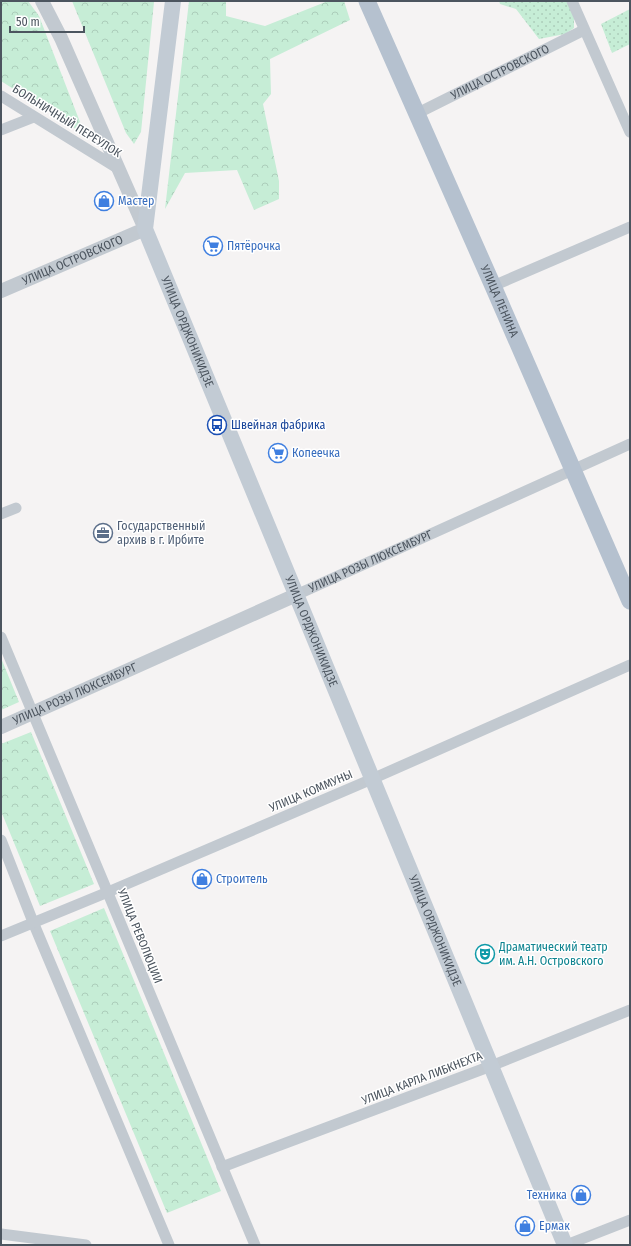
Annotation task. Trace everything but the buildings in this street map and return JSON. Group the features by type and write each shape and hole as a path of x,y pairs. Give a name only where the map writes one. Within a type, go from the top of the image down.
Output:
{"main road":[{"name":"УЛИЦА ОРДЖОНИКИДЗЕ","path":"173,1 145,229 565,1245"},
{"name":"УЛИЦА ЛЕНИНА","path":"367,1 630,601"}],"street":[{"path":"42,1 61,38 145,229"},
{"path":"572,1 630,132"},
{"name":"УЛИЦА ОСТРОВСКОГО","path":"416,114 584,30"},
{"name":"БОЛЬНИЧНЫЙ ПЕРЕУЛОК","path":"1,96 119,169"},
{"path":"1,130 34,116"},
{"path":"493,286 630,227"},
{"name":"УЛИЦА ОСТРОВСКОГО","path":"1,291 145,229"},
{"name":"УЛИЦА РОЗЫ ЛЮКСЕМБУРГ","path":"1,727 630,444"},
{"path":"1,514 16,508"},
{"name":"УЛИЦА РЕВОЛЮЦИИ","path":"1,637 255,1245"},
{"name":"УЛИЦА КОММУНЫ","path":"1,936 372,779 630,665"},
{"path":"1,840 33,922 169,1245"},
{"name":"УЛИЦА КАРЛА ЛИБКНЕХТА","path":"222,1167 491,1066 630,1010"},
{"path":"565,1245 630,1220"},
{"path":"1,1234 86,1245"}],"green space":[{"path":"1,1 28,1 39,16 85,135 1,81"},
{"path":"72,1 154,2 141,132 134,144 126,133"},
{"path":"189,1 226,1 226,16 265,26 328,1 344,1 350,20 270,59 271,94 263,104 279,181 279,199 254,210 237,170 185,173 165,209"},
{"path":"499,1 567,1 574,18 574,28 565,34 539,39 516,9 500,4"},
{"path":"630,9 630,44 612,53 601,24"},
{"path":"1,658 19,702 1,710"},
{"path":"31,732 94,884 40,906 1,811 1,744"},
{"path":"104,908 221,1191 167,1213 50,931"}],"place":[{"name":"Мастер","path":"104,201"},
{"name":"Пятёрочка","path":"213,246"},
{"name":"Швейная фабрика","path":"217,425"},
{"name":"Копеечка","path":"278,453"},
{"name":"Государственный архив в г. Ирбите","path":"103,533"},
{"name":"Строитель","path":"202,879"},
{"name":"Драматический театр им. А.Н. Островского","path":"485,954"},
{"name":"Техника","path":"581,1195"},
{"name":"Ермак","path":"525,1226"}]}
